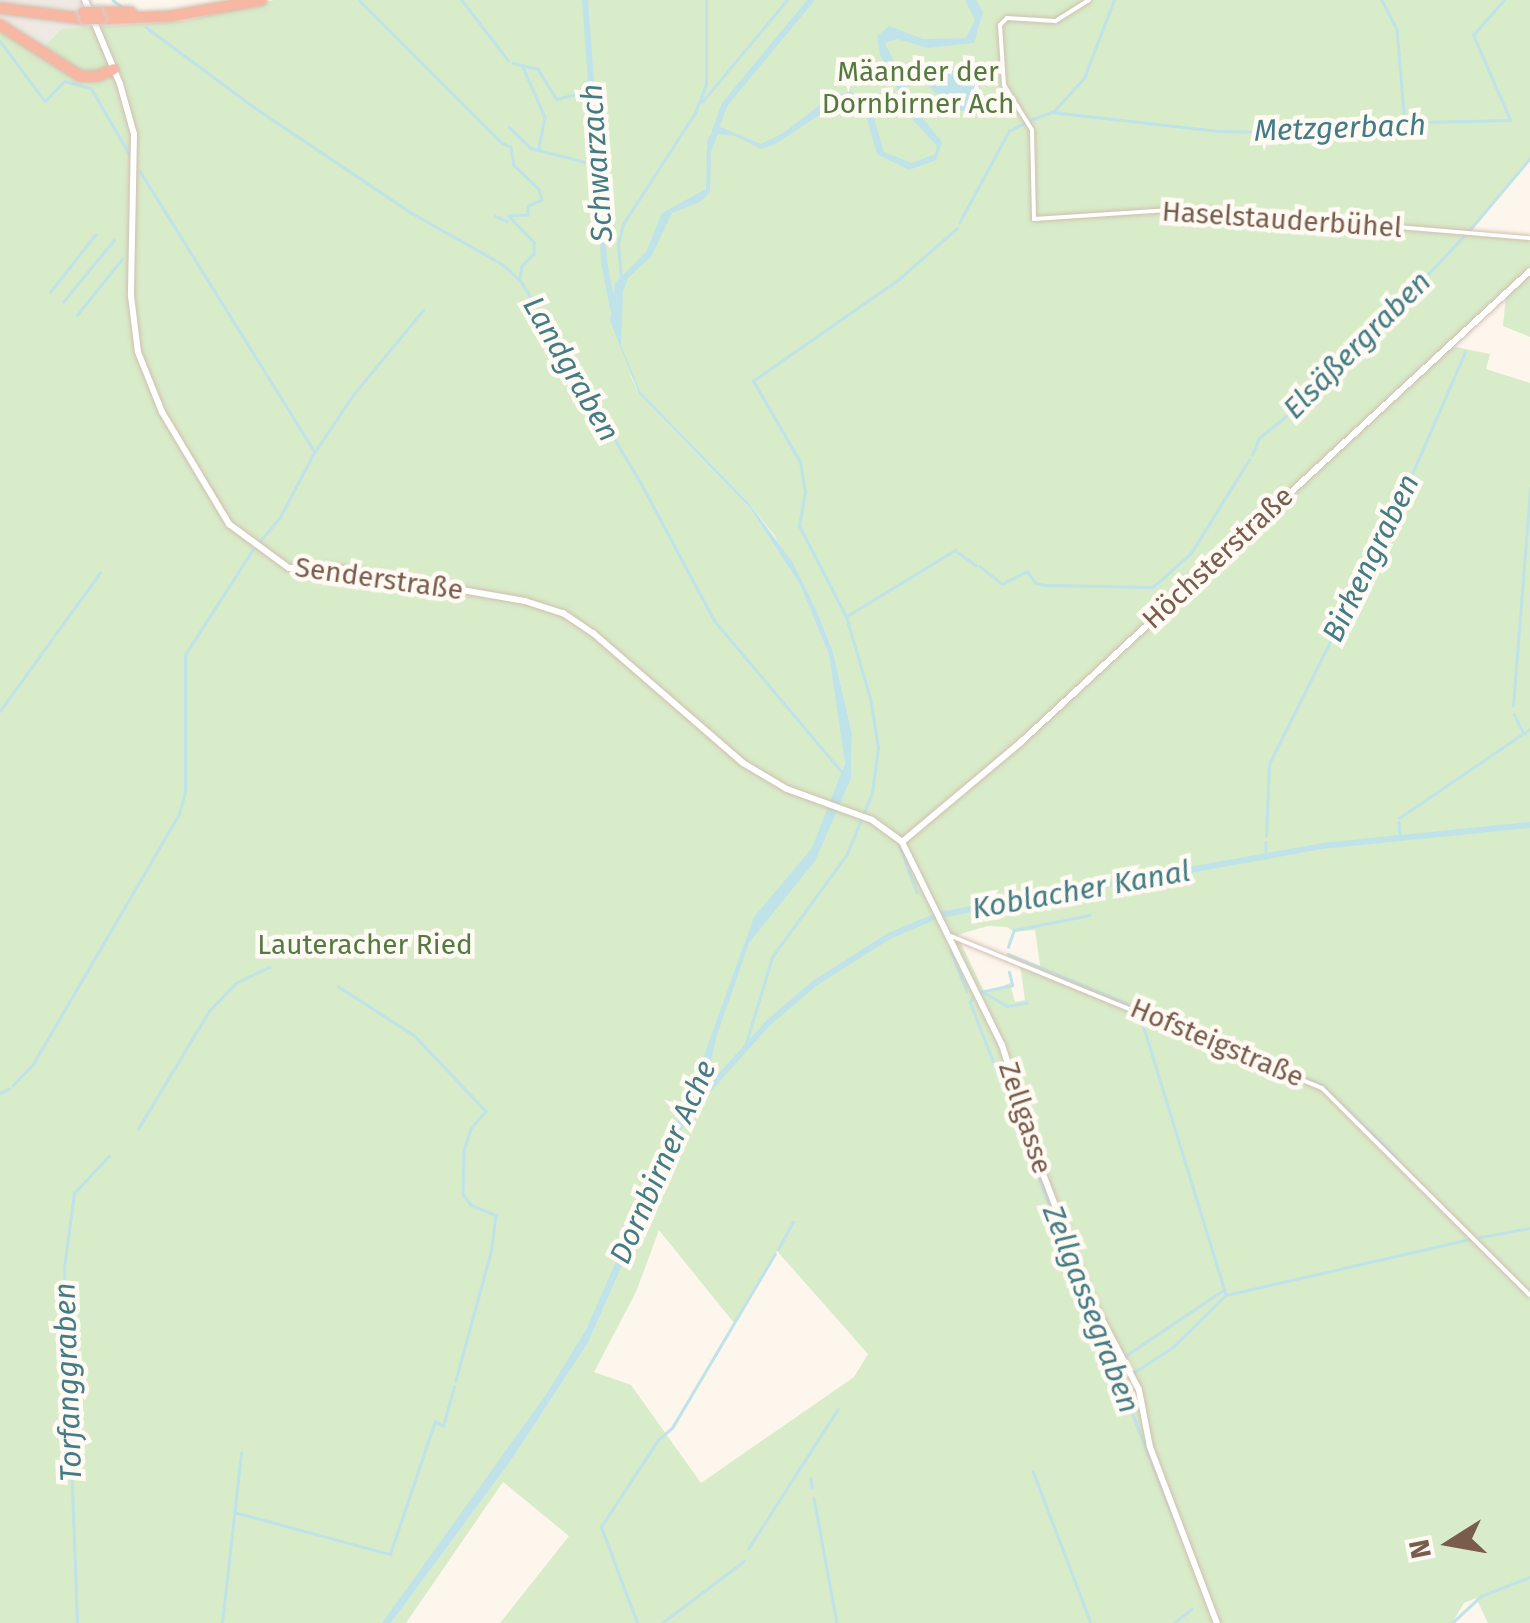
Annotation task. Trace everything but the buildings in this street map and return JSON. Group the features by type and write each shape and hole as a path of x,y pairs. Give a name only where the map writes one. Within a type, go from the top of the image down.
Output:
{"highway":[{"path":"100,16 231,0"},
{"path":"0,5 85,10 100,16 171,16 262,0"},
{"path":"0,25 80,76 97,76 114,69"}],"main road":[{"name":"Senderstraße","path":"85,10 114,69 135,148 130,296 138,352 160,408 229,524 289,568 330,566 525,602 563,613 593,633 743,764 784,788 860,815 902,842"},
{"name":"Höchsterstraße","path":"902,842 1021,742 1530,271"},
{"name":"Zellgasse","path":"902,842 1002,1046 1038,1159 1089,1295 1138,1390 1150,1447 1217,1623"}],"street":[{"name":"Haselstauderbühel","path":"1089,0 1055,21 1007,18 1000,25 1004,85 1032,130 1034,219 1183,210 1530,238"},
{"name":"Hofsteigstraße","path":"951,936 1322,1088 1530,1295"}],"shaded area":[{"path":"0,0 87,0 97,8 104,29 61,29 39,52 0,28"}],"green space":[{"path":"274,0 1530,0 1530,157 1470,231 1530,239 1530,269 1072,692 903,841 1038,729 1451,346 1490,354 1486,369 1530,383 1530,1623 1488,1623 1476,1598 1464,1603 1452,1623 500,1623 569,1536 503,1482 406,1623 391,1623 510,1462 588,1343 684,1126 702,1100 699,1094 672,1143 585,1340 389,1623 0,1623 0,28 39,52 61,29 185,21","holes":["629,372 640,391 749,503 774,535 819,616 833,652 852,733 851,779 836,813 830,810 845,761 845,742 829,655 800,585 750,508 639,394","988,926 1007,927 1014,932 1035,930 1041,972 1020,964 1025,1000 1015,1002 1010,983 985,994 957,935","659,1230 734,1323 777,1251 868,1354 854,1377 701,1483 631,1385 594,1372 636,1292"]},
{"path":"1530,274 1530,337 1503,326 1506,296"}],"water":[{"name":"Dornbirner Ache","path":"965,0 976,0 983,12 974,43 928,48 897,39 885,43 921,116 942,142 936,160 909,170 877,154 865,112 848,96 777,143 761,149 735,136 718,134 711,152 710,192 700,202 672,213 651,257 628,278 623,291 621,345 640,391 749,503 793,563 819,616 833,652 852,733 851,779 815,861 749,943 717,1035 702,1100 684,1126 588,1343 510,1462 391,1623 382,1623 545,1396 586,1330 693,1086 754,917 812,848 845,763 829,655 800,585 750,508 639,394 610,321 615,283 646,252 662,213 706,189 707,141 716,125 761,144 783,133 828,99 851,91 872,112 884,152 912,163 935,154 937,146 914,121 880,55 877,36 889,26 923,39 966,38 975,20"},
{"path":"912,62 951,71 990,67 980,86 982,102 970,111 953,110 915,73"}],"waterway":[{"name":"Landgraben","path":"113,0 122,7"},
{"path":"359,0 501,142 511,147 514,165 539,189 542,200 528,206 528,215 509,216 534,242 534,254 522,266 520,279"},
{"path":"462,0 508,60"},
{"name":"Schwarzach","path":"585,0 604,261 613,309"},
{"path":"621,278 618,244 623,224 695,113 706,85 706,0"},
{"path":"702,102 787,0"},
{"path":"715,131 725,104 811,0"},
{"path":"1054,111 1084,78 1114,0"},
{"path":"1382,0 1395,26"},
{"name":"Metzgerbach","path":"1031,120 1052,112 1220,131 1309,133 1425,122 1510,120 1473,35 1504,0"},
{"name":"Landgraben","path":"146,27 254,107 412,213 502,264 521,281 641,483 714,620 843,773"},
{"path":"1397,29 1405,125"},
{"path":"0,41 45,101 64,81 91,88 130,155"},
{"path":"513,63 538,69 557,99 584,92"},
{"path":"523,67 545,117 539,147"},
{"name":"Metzgerbach","path":"959,223 1009,131 1026,122"},
{"path":"509,127 531,148 589,163"},
{"name":"Elsäßergraben","path":"1468,232 1530,158"},
{"path":"140,171 315,452 280,518 259,543"},
{"path":"495,216 507,221"},
{"name":"Metzgerbach","path":"744,1050 772,957 847,854 872,793 878,748 870,698 846,617 799,526 805,493 800,462 753,381 899,279 957,228"},
{"path":"50,292 95,235"},
{"name":"Elsäßergraben","path":"1252,455 1259,438 1322,387 1464,236"},
{"path":"63,302 114,240"},
{"path":"77,315 122,259"},
{"path":"315,452 353,395 423,310"},
{"name":"Birkengraben","path":"1270,762 1402,497 1465,352"},
{"name":"Elsäßergraben","path":"980,566 1002,584 1027,571 1036,583 1044,585 1153,587 1191,553 1249,460"},
{"path":"1513,706 1530,489"},
{"path":"13,1085 33,1064 179,814 185,791 185,655 253,549"},
{"name":"Elsäßergraben","path":"847,616 955,550 976,565"},
{"path":"54,636 100,573"},
{"path":"0,711 52,639"},
{"path":"1514,714 1524,734"},
{"path":"1399,818 1530,729"},
{"name":"Birkengraben","path":"1266,836 1269,765"},
{"path":"1399,822 1400,838"},
{"name":"Koblacher Kanal","path":"701,1098 768,1023 815,983 889,936 939,915 1322,846 1530,825"},
{"name":"Birkengraben","path":"1266,842 1266,856"},
{"path":"900,846 917,892"},
{"name":"Landgraben","path":"1008,947 1014,930 1090,915"},
{"path":"951,951 967,991"},
{"path":"1008,954 1138,1008"},
{"name":"Torfanggraben","path":"138,1129 209,1011 236,983 269,967"},
{"name":"Landgraben","path":"980,992 1012,985 1009,972"},
{"name":"Torfanggraben","path":"338,986 415,1036 486,1111 471,1129 464,1151 463,1194 471,1205 496,1215 492,1249 456,1381"},
{"path":"982,991 1007,1006 1027,1003"},
{"name":"Zellgassegraben","path":"974,997 970,1002 1082,1286"},
{"path":"1146,1011 1322,1085 1396,1157"},
{"path":"1141,1018 1226,1294"},
{"path":"0,1093 9,1089"},
{"name":"Torfanggraben","path":"77,1623 64,1268 74,1193 109,1156"},
{"path":"778,1249 793,1222"},
{"path":"1480,1237 1530,1228"},
{"path":"1133,1373 1173,1347 1226,1295 1470,1239"},
{"path":"637,1623 601,1527 658,1440 672,1428 775,1254"},
{"path":"1125,1356 1222,1291"},
{"name":"Zellgassegraben","path":"1087,1298 1179,1532"},
{"name":"Torfanggraben","path":"234,1512 390,1554 435,1421 443,1426 454,1387"},
{"path":"748,1549 838,1409"},
{"path":"222,1623 241,1453"},
{"path":"1033,1471 1091,1623"},
{"path":"811,1478 812,1488"},
{"path":"814,1498 837,1623"},
{"path":"662,1623 744,1561"},
{"path":"1452,1623 1481,1596 1530,1577"},
{"path":"1174,1623 1191,1609"}],"park label":[{"name":"Mäander der Dornbirner Ach","path":"918,88"},
{"name":"Lauteracher Ried","path":"365,945"}]}
